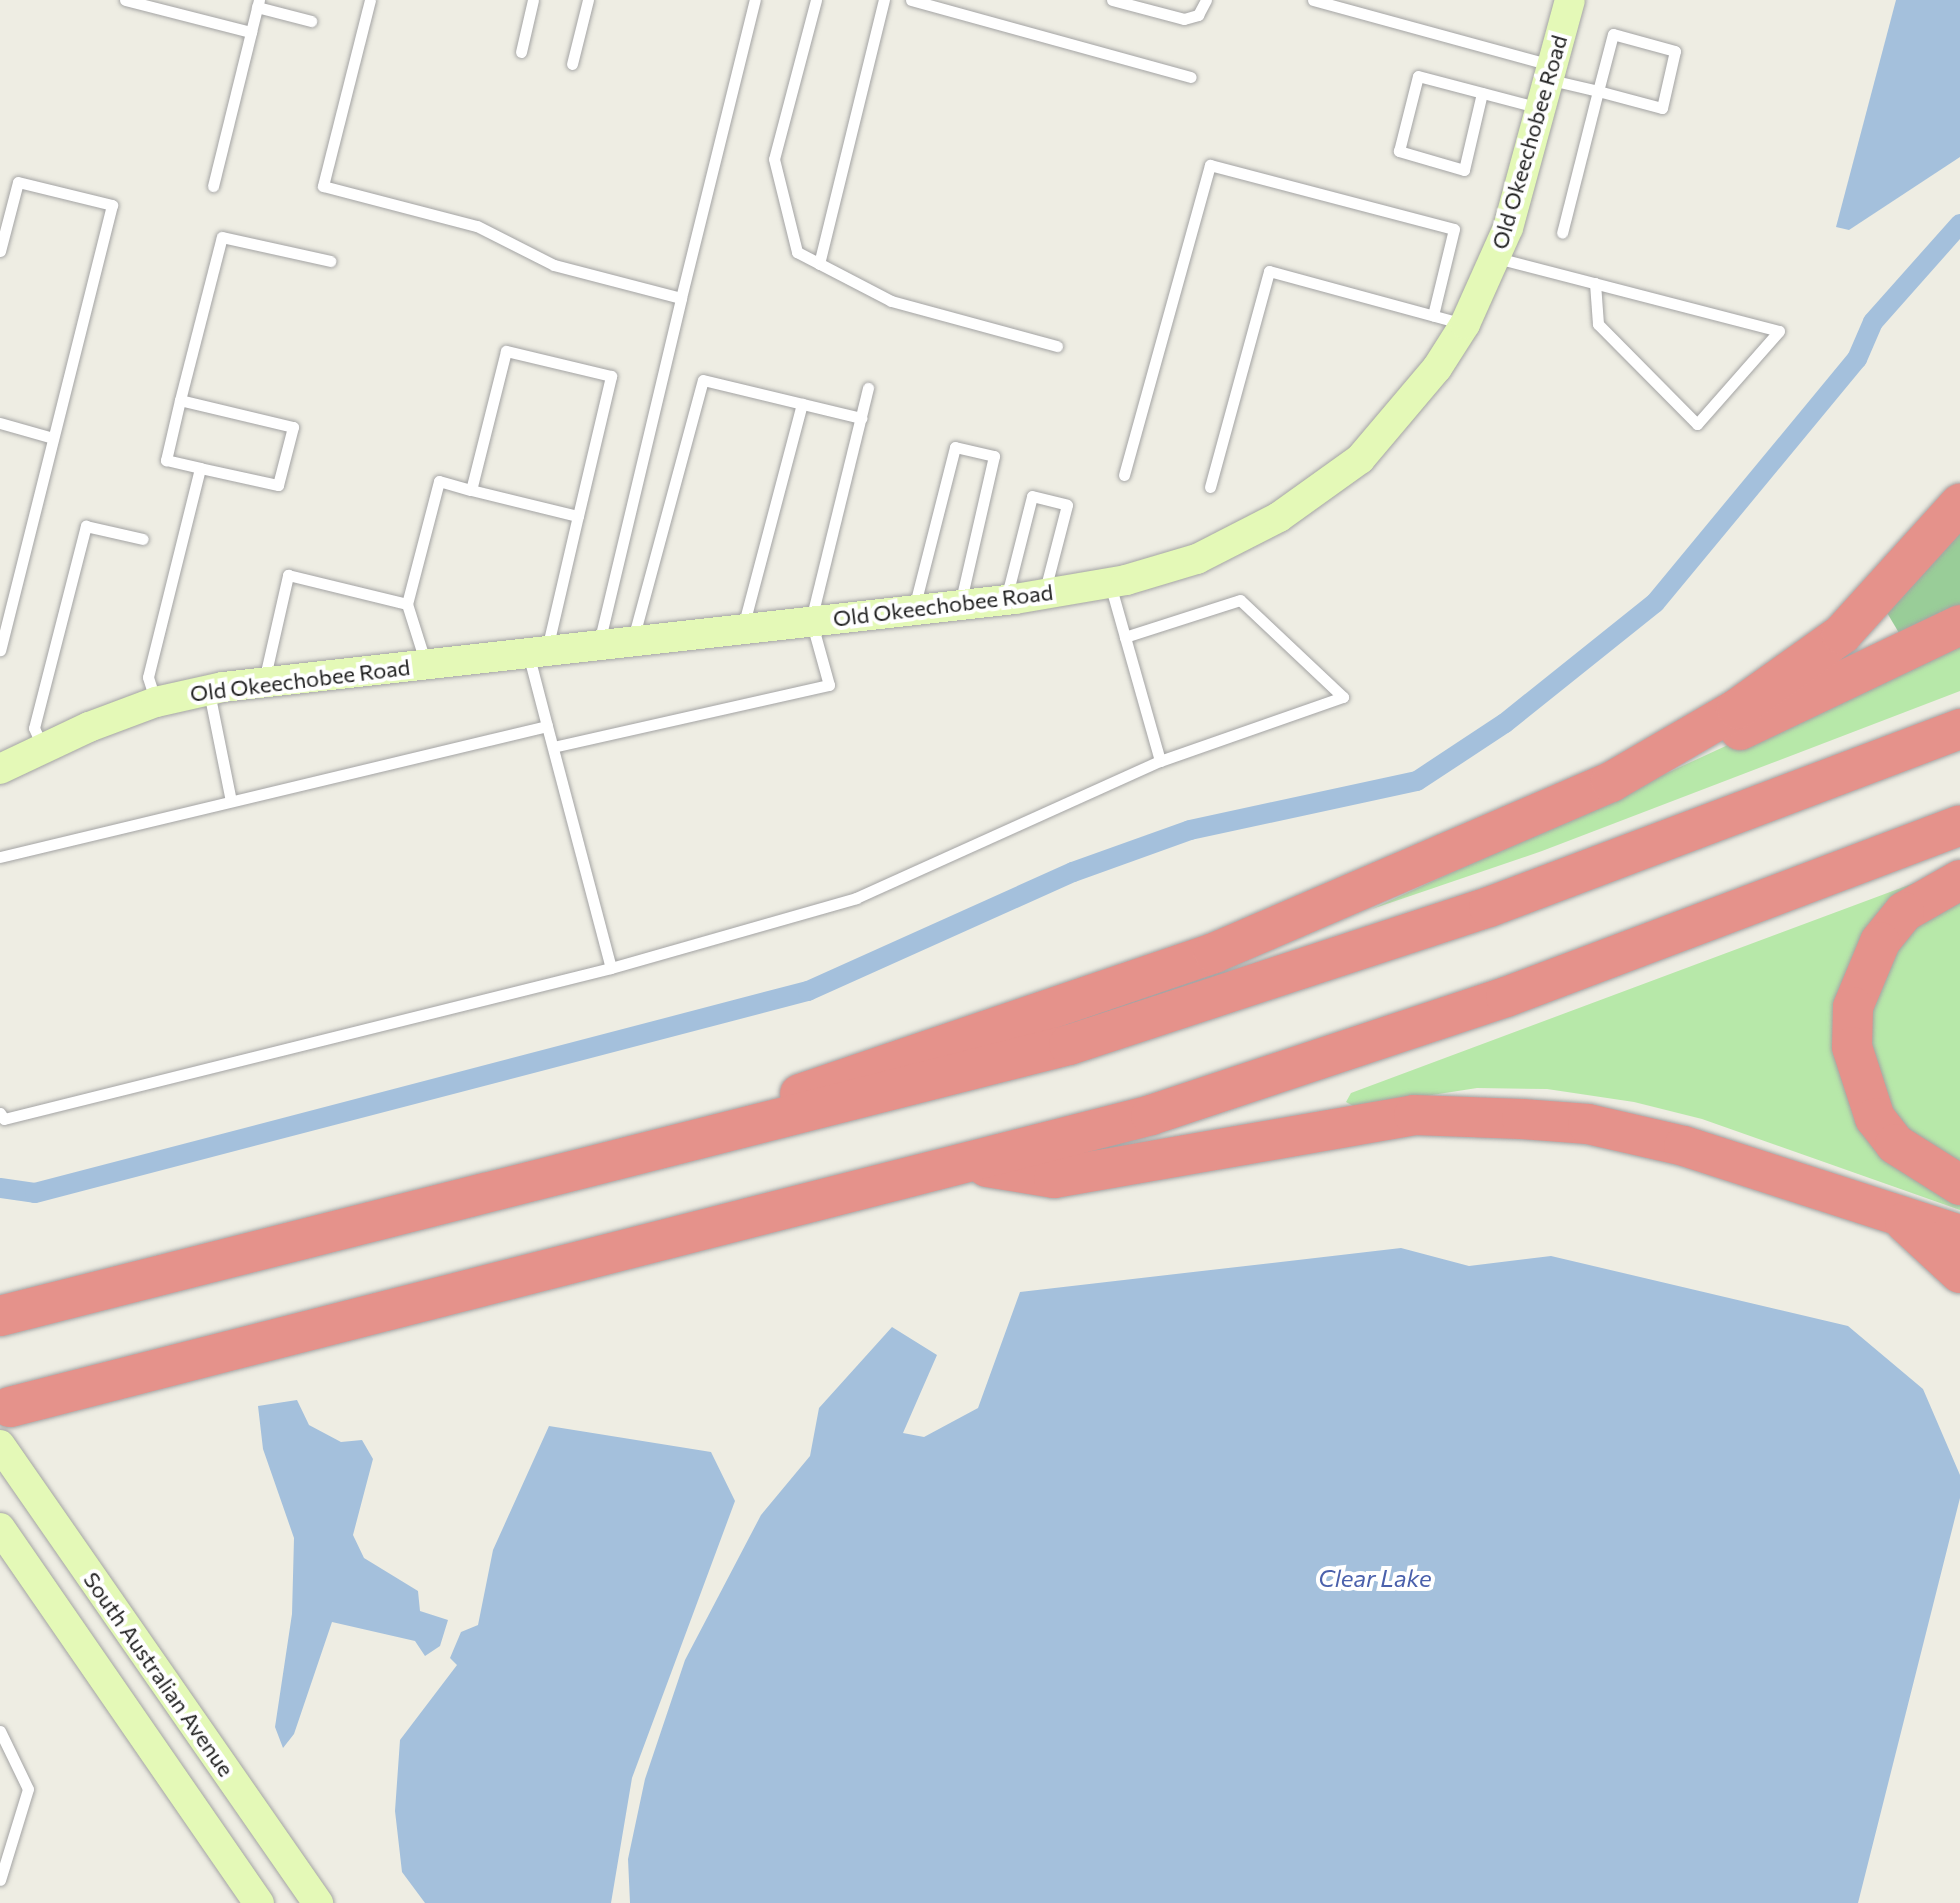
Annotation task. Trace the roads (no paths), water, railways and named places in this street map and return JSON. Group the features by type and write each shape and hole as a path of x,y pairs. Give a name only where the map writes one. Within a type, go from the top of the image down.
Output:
{"highway":[{"path":"1611,782 1737,709 1842,634 1960,504"},
{"path":"639,1157 878,1064 1214,953 1611,782 1744,729 1960,625"},
{"path":"0,1316 639,1157 1069,1045 1280,979 1489,907 1960,729"},
{"path":"7,1438 1151,1115 1437,1021 1960,825"},
{"path":"1960,880 1904,912 1880,942 1853,1007 1852,1047 1875,1118 1895,1144 1960,1185"},
{"path":"971,1165 1054,1178 1414,1115 1505,1118 1588,1124 1684,1146 1902,1219 1960,1235"},
{"path":"1902,1219 1960,1273"}],"street":[{"name":"Old Okeechobee Road","path":"0,769 156,702 209,690 633,639 1006,600 1110,583 1197,559 1313,496 1360,459 1400,415 1465,324 1496,258 1570,0"},
{"name":"South Australian Avenue","path":"7,1438 318,1903"},
{"path":"0,1528 259,1903"}],"lane":[{"path":"125,0 251,32"},
{"path":"370,0 323,186 477,226 554,265 681,298"},
{"path":"521,52 533,0"},
{"path":"572,64 588,0"},
{"path":"599,643 755,0"},
{"path":"816,0 774,159 797,252 891,301 1057,346"},
{"path":"819,264 884,0"},
{"path":"911,0 1191,77"},
{"path":"1112,0 1184,19 1198,15 1206,0"},
{"path":"1313,0 1547,84 1598,91 1662,108 1675,51 1613,34 1598,91 1562,233"},
{"path":"213,186 258,4 311,21"},
{"path":"1482,93 1464,170 1399,151 1418,76 1482,93 1547,84"},
{"path":"1124,475 1210,165 1454,229 1433,315"},
{"path":"0,251 18,182 112,205 0,650"},
{"path":"180,400 293,427 278,485 166,460 180,400 222,237 330,261"},
{"path":"1496,258 1595,283 1779,331 1697,424 1598,324 1595,283"},
{"path":"1210,487 1269,271 1465,324"},
{"path":"471,490 506,351 611,376 578,516 537,651 547,726 611,968"},
{"path":"633,639 703,380 861,418"},
{"path":"553,747 829,685 811,620 868,388"},
{"path":"743,628 802,404"},
{"path":"0,423 53,438"},
{"path":"913,609 955,447 994,456 960,604"},
{"path":"156,702 148,677 200,468"},
{"path":"426,664 407,604 439,481 578,516"},
{"path":"1006,600 1032,496 1067,505 1043,594"},
{"path":"43,749 34,728 86,526 143,539"},
{"path":"263,682 288,575 407,604"},
{"path":"1110,583 1160,761"},
{"path":"0,1113 4,1119 611,968 856,898 1160,761 1343,697 1240,600 1125,637"},
{"path":"209,690 231,801"},
{"path":"0,857 547,726"},
{"path":"0,1731 28,1789 0,1880"}],"water":[{"path":"1896,0 1960,0 1960,157 1849,230 1836,227"},
{"name":"Clear Lake","path":"1401,1248 1469,1266 1551,1256 1848,1326 1923,1389 1960,1475 1960,1498 1858,1903 630,1903 628,1859 645,1779 685,1660 761,1515 810,1456 819,1408 892,1327 937,1355 903,1433 924,1437 978,1408 1020,1292"},
{"path":"297,1400 309,1425 341,1442 362,1440 373,1459 353,1535 364,1558 418,1591 420,1611 448,1620 440,1646 425,1656 415,1641 332,1622 294,1734 283,1748 275,1727 292,1614 294,1538 263,1449 258,1406"},
{"path":"549,1426 711,1452 735,1501 632,1778 611,1903 425,1903 402,1872 395,1811 400,1740 457,1665 450,1658 461,1632 478,1625 493,1550"}],"waterway":[{"path":"0,1188 35,1193 808,991 1073,872 1190,830 1417,781 1505,723 1655,603 1857,359 1873,322 1960,224"}]}
